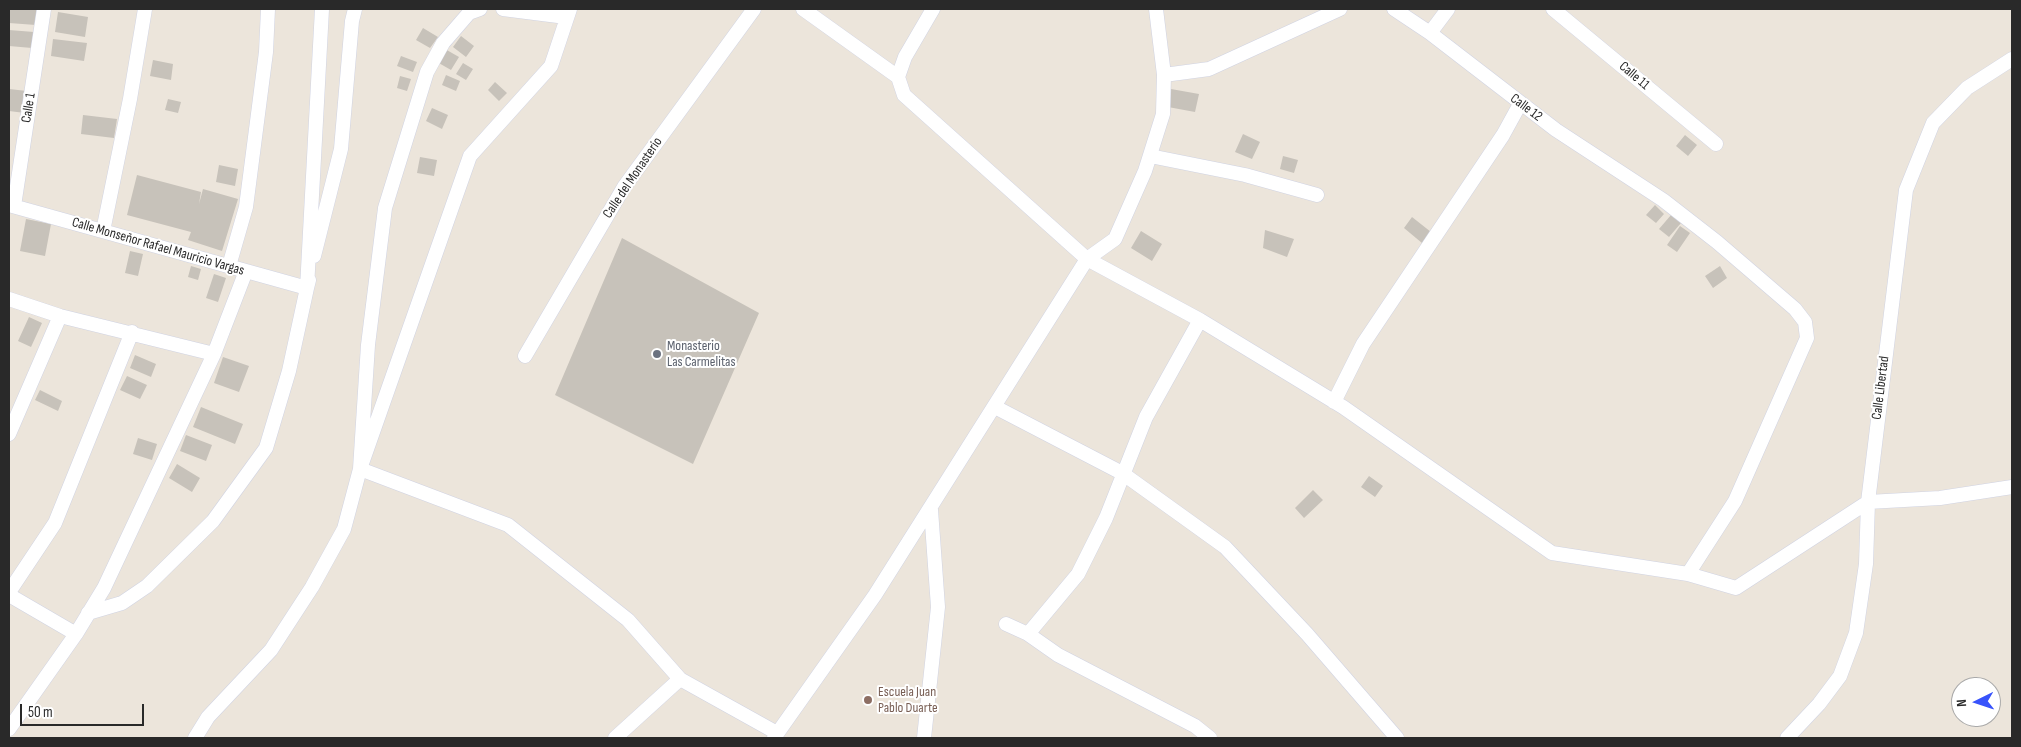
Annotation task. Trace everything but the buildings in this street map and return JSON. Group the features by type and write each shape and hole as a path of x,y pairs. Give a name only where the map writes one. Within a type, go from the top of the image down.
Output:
{"street":[{"name":"Calle 1","path":"12,206 44,9"},
{"path":"103,231 130,100 145,9"},
{"path":"228,266 246,207 266,52 268,9"},
{"path":"306,288 322,9"},
{"path":"88,613 122,603 147,586 213,522 266,448 289,372 306,288 341,149 355,9"},
{"path":"360,469 368,345 384,208 427,72 443,44 469,13 480,9"},
{"path":"195,738 208,717 271,650 312,587 344,529 360,469 470,156 552,66 568,13 503,9"},
{"name":"Calle del Monasterio","path":"525,356 624,187 754,9"},
{"path":"803,9 898,78 904,95 1087,259 1200,320 1334,402 1552,553 1688,574 1736,588 1868,502 1940,498 2012,487"},
{"path":"898,78 905,57 933,9"},
{"path":"360,469 508,526 628,620 680,679 775,736 875,595 931,510 1087,259 1115,239 1150,156 1163,114 1164,75 1156,9"},
{"path":"1164,75 1216,67 1340,9"},
{"name":"Calle 12","path":"1394,9 1430,33 1520,104 1663,200 1718,242 1796,309 1805,322 1807,338 1735,501 1688,574"},
{"path":"1430,33 1448,9"},
{"name":"Calle 11","path":"1554,9 1716,144"},
{"name":"Calle Libertad","path":"1787,738 1819,704 1840,676 1856,633 1866,564 1868,502 1906,190 1933,122 1967,88 2012,59"},
{"path":"1334,402 1363,344 1503,134 1520,104"},
{"path":"1150,156 1245,175 1316,195"},
{"name":"Calle Monseñor Rafael Mauricio Vargas","path":"12,206 306,288"},
{"path":"9,729 76,634 104,588 214,354 246,272"},
{"path":"9,299 60,316 132,332 214,354"},
{"path":"9,434 60,316"},
{"path":"1028,634 1078,574 1106,518 1122,473 1146,417 1200,320"},
{"path":"76,634 9,594 55,523 132,332"},
{"path":"995,407 1122,473 1225,547 1308,634 1397,738"},
{"path":"924,738 938,607 931,510"},
{"path":"1006,624 1028,634 1058,655 1187,721 1210,738"},
{"path":"615,738 680,679"}],"place":[{"name":"Monasterio Las Carmelitas","path":"657,354"},
{"name":"Escuela Juan Pablo Duarte","path":"868,700"}]}
